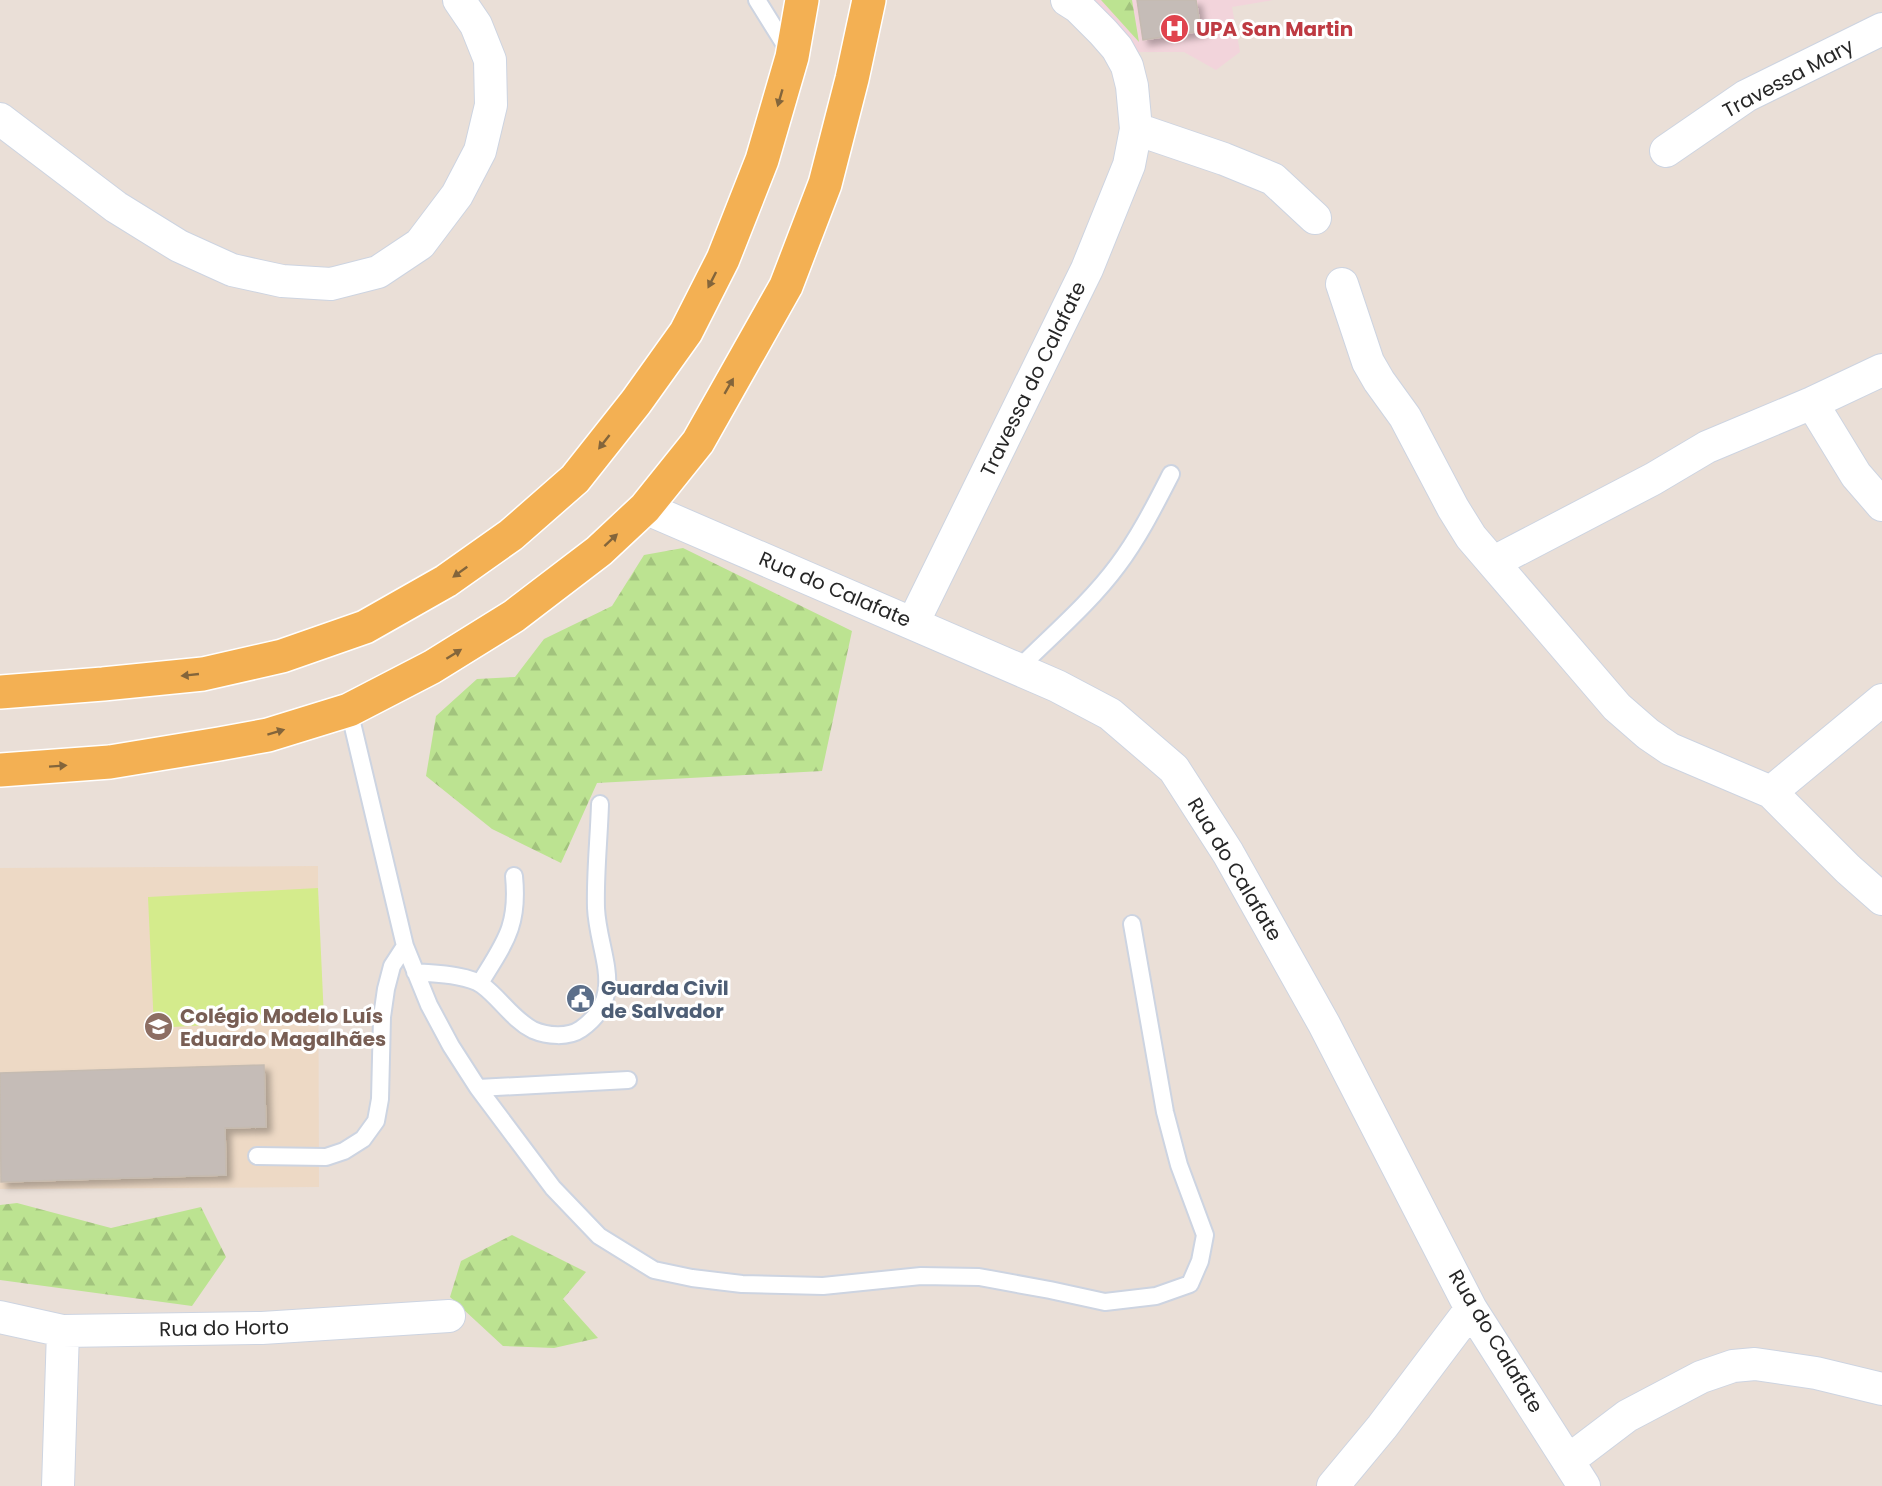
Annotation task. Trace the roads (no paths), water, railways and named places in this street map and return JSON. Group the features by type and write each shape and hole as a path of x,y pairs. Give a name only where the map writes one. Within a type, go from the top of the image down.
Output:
{"main road":[{"path":"0,692 203,674 282,656 365,627 446,581 511,535 575,479 636,402 686,332 723,259 762,160 792,57 801,0"},
{"path":"0,770 110,762 219,744 268,735 349,710 432,668 514,616 599,551 645,508 698,442 786,286 825,184 852,80 869,0"}],"street":[{"path":"0,119 116,207 179,246 232,270 282,281 331,284 378,272 420,244 457,195 480,152 491,105 490,60 476,25 459,0"},
{"name":"Travessa do Calafate","path":"913,623 1088,269 1129,165 1136,129 1132,86 1127,66 1117,48 1078,7 1067,0"},
{"name":"Travessa Mary","path":"1666,151 1746,96 1882,29"},
{"path":"1136,129 1273,178 1315,219"},
{"path":"1342,284 1368,362 1405,417 1452,508 1472,537 1617,707 1648,734 1670,749 1771,792 1882,900"},
{"path":"1494,562 1653,479 1707,447 1812,403 1882,370"},
{"path":"1812,403 1856,475 1882,505"},
{"name":"Rua do Calafate","path":"645,508 1057,686 1110,714 1174,769 1228,853 1324,1024 1472,1309 1577,1473"},
{"path":"1771,792 1882,700"},
{"path":"1333,1486 1382,1427 1472,1309"},
{"name":"Rua do Horto","path":"0,1317 63,1331 262,1328 449,1316"},
{"path":"58,1486 63,1331"},
{"path":"1577,1473 1627,1416 1701,1377 1733,1366 1755,1364 1816,1373 1881,1391"}],"lane":[{"path":"757,0 792,57"},
{"path":"1019,668 1117,566 1145,524 1171,474"},
{"path":"349,710 405,946 429,1005 450,1046 478,1088 553,1188 599,1236 654,1270 692,1278 742,1284 823,1286 921,1275 980,1277 1105,1302 1156,1296 1190,1284 1200,1261 1205,1235 1179,1165 1165,1112 1132,924"},
{"path":"415,972 459,977 480,983 514,1016 534,1030 555,1035 575,1032 593,1020 604,1004 609,977 596,909 600,804"},
{"path":"480,983 505,942 514,918 516,897 514,876"},
{"path":"257,1156 326,1157 344,1151 363,1139 370,1130 376,1121 381,1099 382,1017 386,989 392,966 405,946"},
{"path":"478,1088 628,1080"}],"place":[{"name":"UPA San Martin","path":"1175,29"},
{"name":"Guarda Civil de Salvador","path":"580,999"},
{"name":"Colégio Modelo Luís Eduardo Magalhães","path":"159,1027"}]}
